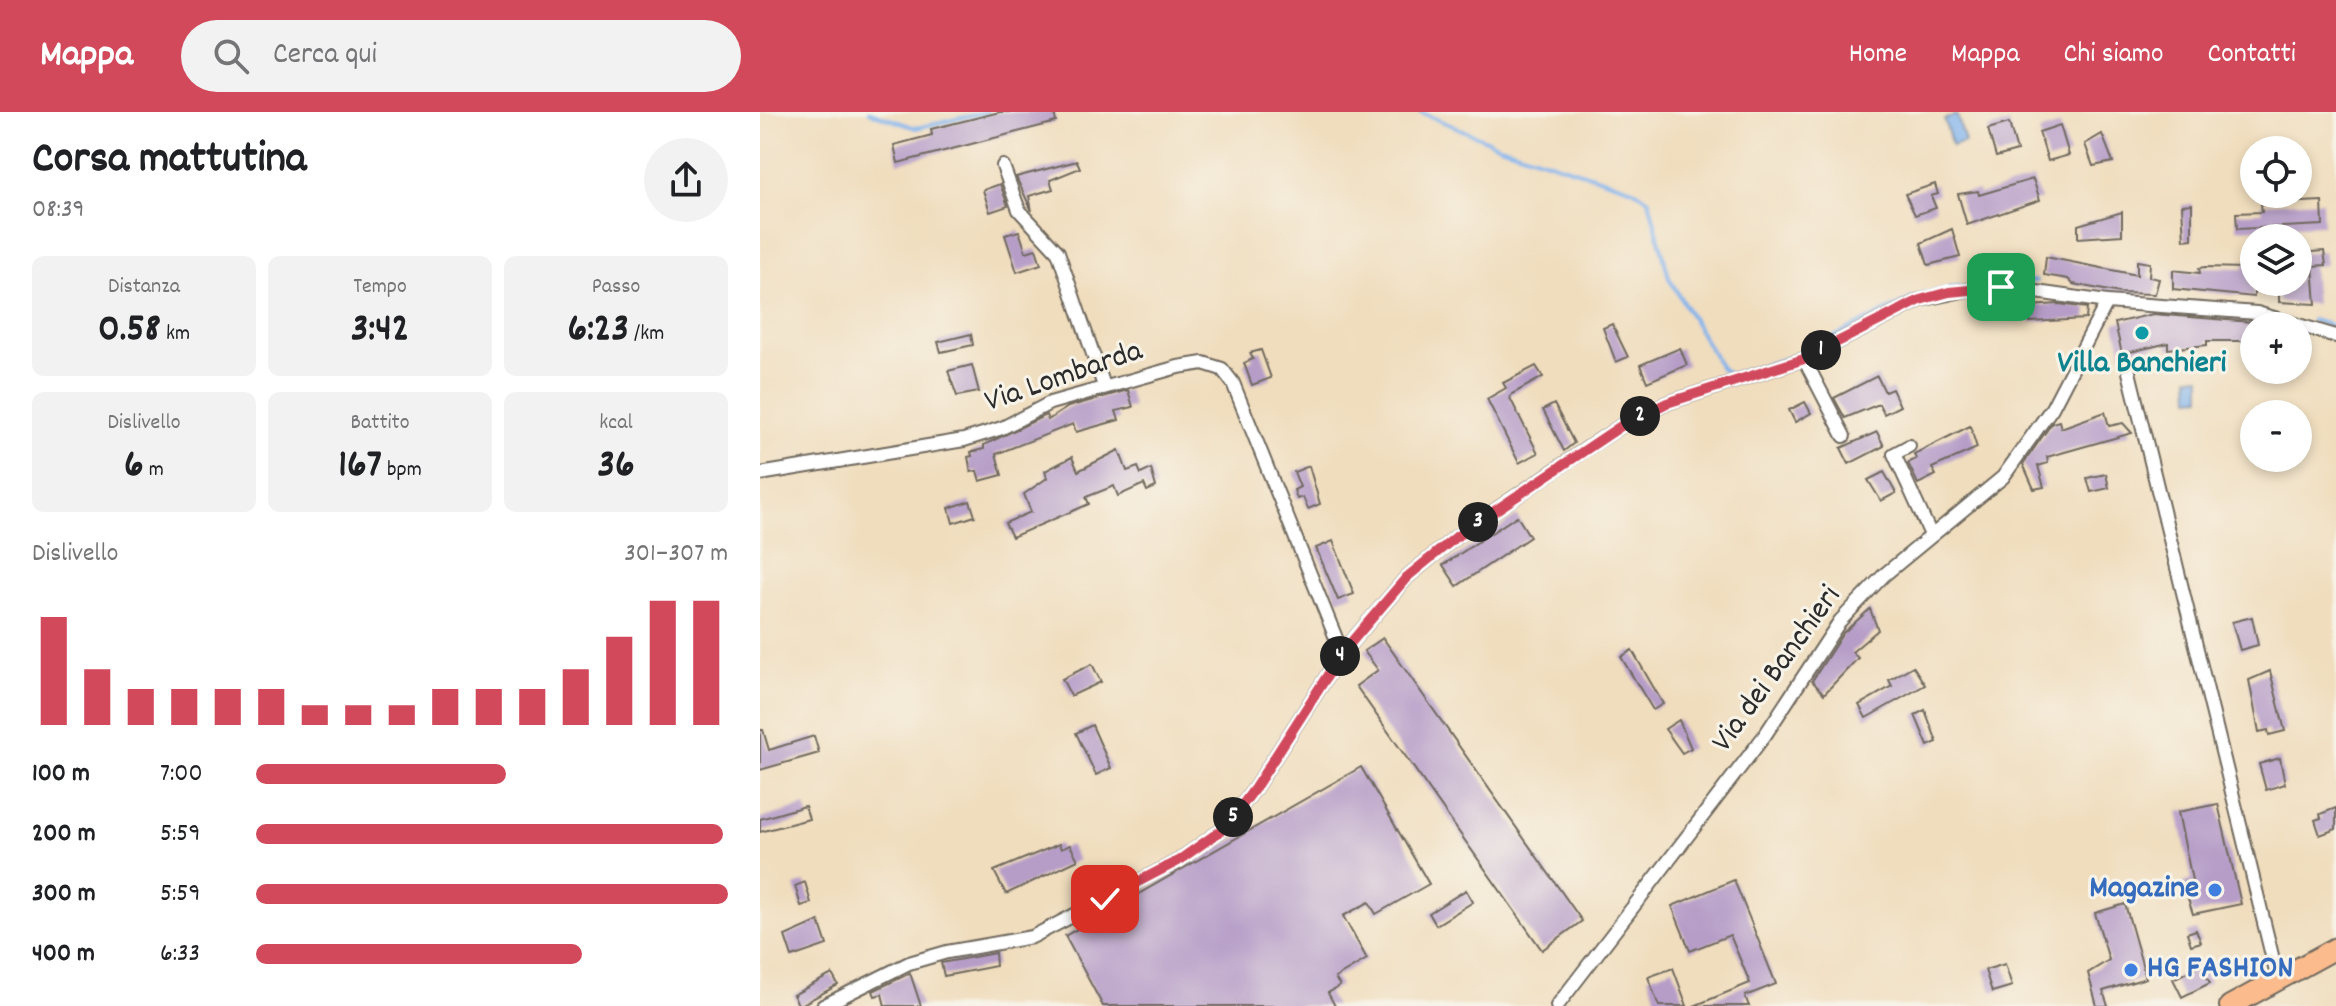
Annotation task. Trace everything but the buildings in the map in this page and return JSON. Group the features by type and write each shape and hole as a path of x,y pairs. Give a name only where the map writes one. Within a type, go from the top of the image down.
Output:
{"main road":[{"path":"2230,1006 2336,948"}],"street":[{"path":"1003,166 1019,210 1058,252 1104,386"},
{"path":"823,1006 909,963 947,952 1032,937 1178,861 1226,827 1255,788 1342,653 1407,577 1456,537 1624,424 1667,403 1804,359 1894,310 1949,292 2001,287 2107,302 2257,313 2336,336"},
{"name":"Via dei Banchieri","path":"1557,1006 1765,735 1840,621 1931,535 2003,477 2052,408 2107,302"},
{"path":"1804,359 1844,436"},
{"name":"Via Lombarda","path":"760,474 964,440 1002,428 1050,403 1104,386 1203,363 1222,369 1243,404 1342,653"},
{"path":"2129,372 2278,980"},
{"path":"1909,446 1894,454 1931,535"}],"water":[{"path":"1957,115 1965,142 1952,146 1944,119"},
{"path":"2201,376 2201,397 2190,398 2189,377"}],"waterway":[{"path":"869,112 916,128 987,112"},
{"path":"1420,112 1500,146 1633,189 1649,200 1669,278 1721,368 1730,375 1791,357"},
{"path":"1975,283 2036,281"},
{"path":"1921,295 1959,286"},
{"path":"1824,342 1913,298"},
{"path":"2312,320 2336,327"}],"place":[{"name":"Villa Banchieri","path":"2142,333"},
{"name":"Magazine","path":"2215,890"},
{"name":"HG FASHION","path":"2131,970"}],"route":[{"path":"1105,899 1178,861 1226,827 1255,788 1342,653 1407,577 1456,537 1624,424 1667,403 1804,359 1894,310 1920,300 1949,292 2001,287"}]}
